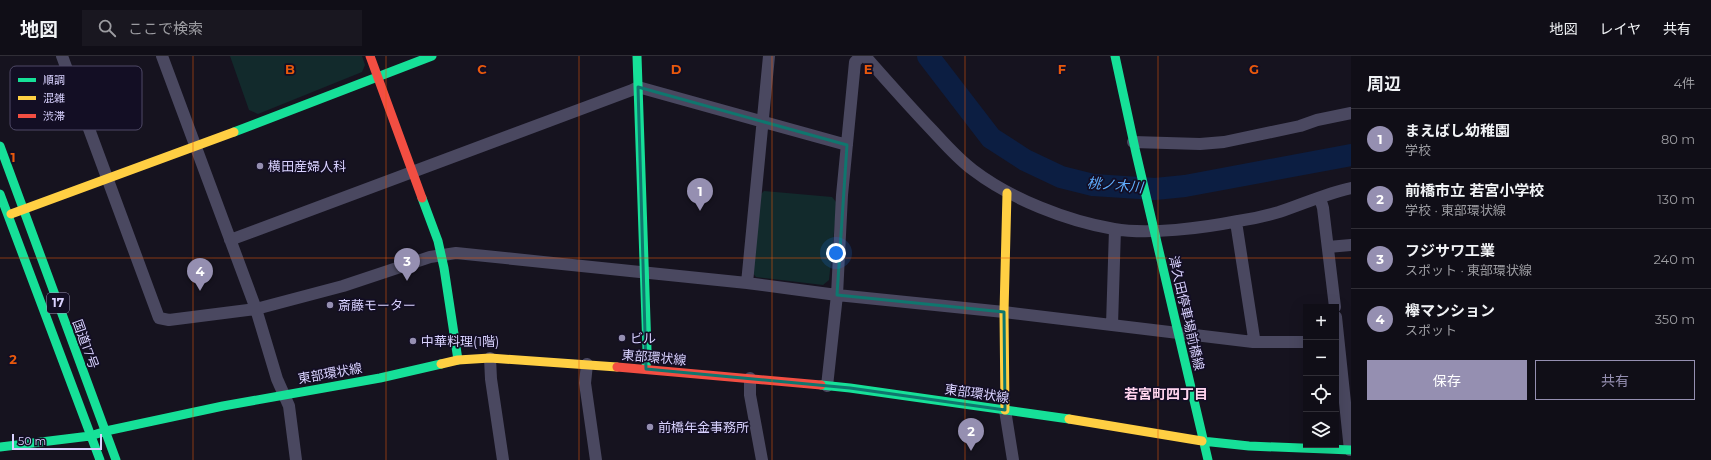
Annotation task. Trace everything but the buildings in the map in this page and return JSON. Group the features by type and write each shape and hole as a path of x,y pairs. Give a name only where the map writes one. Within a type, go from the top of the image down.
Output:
{"main road":[{"path":"370,56 412,172 435,230 442,254 458,360"},
{"path":"4,216 196,147 432,56"},
{"path":"637,56 645,272 646,368"},
{"path":"1115,56 1134,148"},
{"name":"国道17号","path":"0,146 116,460"},
{"name":"津久田停車場前橋線","path":"1134,148 1208,460"},
{"path":"1006,410 1004,312 1007,193"},
{"name":"17","path":"0,194 4,216 100,460"},
{"name":"東部環状線","path":"0,447 90,436 106,431 284,395 380,378 458,360 490,358 646,368 850,388 1006,410 1204,441"},
{"path":"1204,441 1249,446 1350,450"}],"street":[{"path":"62,56 66,66"},
{"path":"162,56 256,309 277,378 289,406 296,460"},
{"path":"747,282 769,56"},
{"path":"827,386 837,295 842,195 847,145 856,62 861,56"},
{"path":"865,56 963,161 1007,193 1022,198 1053,213 1115,229 1154,230 1203,227 1236,222 1278,212 1351,188"},
{"path":"230,240 638,87 847,145"},
{"path":"1134,148 1224,142 1300,126 1317,120 1351,112"},
{"path":"90,130 159,318 169,320 256,309 343,286 442,254 456,252 747,282 837,295 1004,312 1253,342 1303,342"},
{"path":"1320,198 1323,208 1335,304"},
{"path":"1236,222 1254,338 1253,342"},
{"path":"1112,325 1115,229"},
{"path":"1328,247 1351,245"},
{"path":"1339,330 1342,342 1350,450"},
{"path":"490,358 491,379 503,460"},
{"path":"587,364 585,383 596,460"},
{"path":"750,378 750,395 762,460"},
{"path":"1006,410 1013,460"}],"highlighted area":[{"path":"638,87 847,145 837,295 1004,312 1005,410 850,388 646,369"}],"green space":[{"path":"230,56 362,56 365,65 362,72 258,114 249,110"},
{"path":"764,191 832,197 837,203 829,280 823,285 756,277 751,271 759,196"}],"waterway":[{"name":"桃ノ木川","path":"928,56 991,138 1025,160 1061,177 1093,185 1155,189 1185,186 1351,155"}],"traffic: fast":[{"path":"234,132 432,56"},
{"path":"637,56 647,350 646,369"},
{"path":"1115,56 1136,153 1208,460"},
{"path":"0,146 116,460"},
{"path":"0,194 100,460"},
{"path":"422,198 438,241 444,268 458,360"},
{"path":"106,431 223,406 380,378 441,364"},
{"path":"821,385 1069,419"},
{"path":"0,447 90,436 103,432"},
{"path":"1202,441 1249,446 1351,450"}],"traffic: slow":[{"path":"11,214 234,132"},
{"path":"1005,410 1004,312 1007,193"},
{"path":"441,364 458,360 490,358 617,367"},
{"path":"1069,419 1202,441"}],"traffic: jam":[{"path":"370,56 422,198"},
{"path":"617,367 821,385"}],"place":[{"name":"横田産婦人科","path":"260,166"},
{"name":"まえばし幼稚園","path":"700,211"},
{"name":"フジサワ工業","path":"407,281"},
{"name":"欅マンション","path":"200,291"},
{"name":"斎藤モーター","path":"330,305"},
{"name":"ビル","path":"622,338"},
{"name":"中華料理(1階)","path":"413,341"},
{"name":"前橋年金事務所","path":"650,427"},
{"name":"前橋市立 若宮小学校","path":"971,451"}],"district":[{"name":"若宮町四丁目","path":"1166,394"}]}
